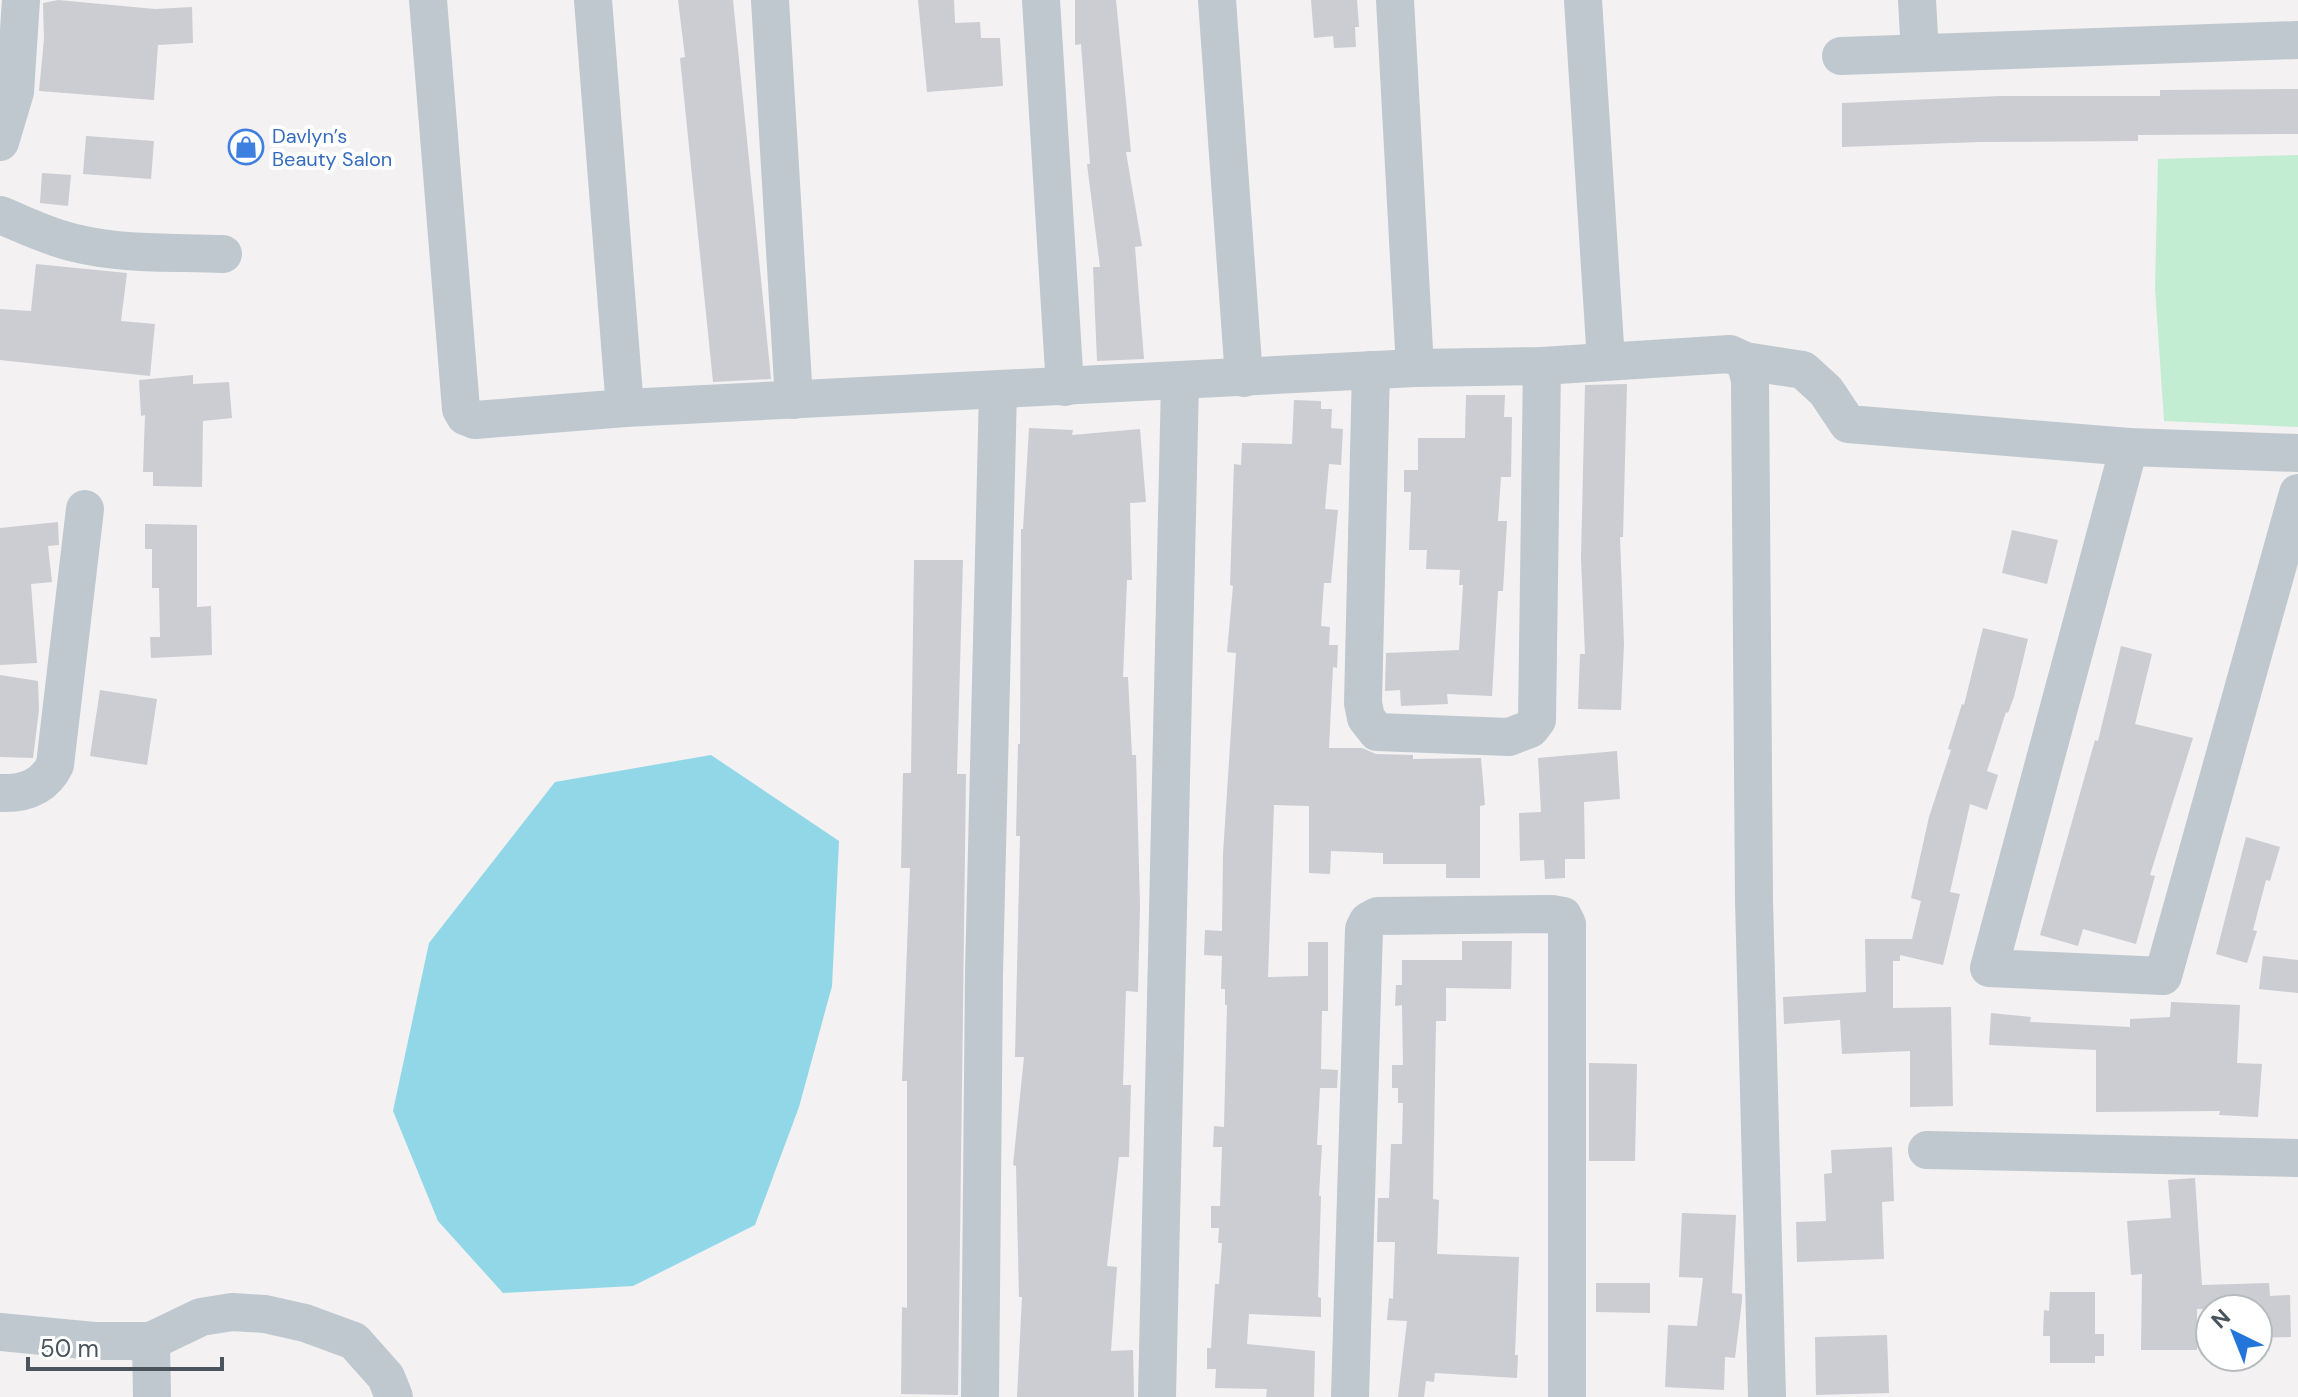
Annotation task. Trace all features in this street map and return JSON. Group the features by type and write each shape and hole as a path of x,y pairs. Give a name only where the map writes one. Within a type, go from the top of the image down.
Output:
{"street":[{"path":"0,142 15,92 21,0"},
{"path":"428,0 461,409 465,416 475,420 625,408 1371,370 1542,366 1730,354 1745,361 1803,370 1826,391 1848,424 2129,447 2298,453"},
{"path":"593,0 625,408"},
{"path":"770,0 794,400"},
{"path":"1041,0 1065,387"},
{"path":"1217,0 1244,378"},
{"path":"1395,0 1415,368"},
{"path":"1583,0 1606,361"},
{"path":"1917,0 1920,53"},
{"path":"1841,56 2298,40"},
{"path":"0,215 38,233 78,244 131,251 223,254"},
{"path":"1745,361 1750,380 1754,900 1767,1397"},
{"path":"1371,370 1363,703 1366,718 1377,732 1509,737 1530,729 1537,720 1542,366"},
{"path":"1157,1397 1180,382"},
{"path":"980,1397 984,974 998,390"},
{"path":"2129,447 1989,968 2163,976 2298,493"},
{"path":"0,793 32,790 48,779 55,765 85,509"},
{"path":"1350,1397 1364,929 1368,921 1377,916 1552,914 1563,916 1567,924 1567,1397"},
{"path":"1927,1150 2298,1158"},
{"path":"0,1332 94,1341 151,1341 201,1317 232,1312 279,1317 354,1341 386,1377 394,1397"},
{"path":"151,1341 152,1397"}],"green space":[{"path":"2298,155 2298,427 2164,421 2155,288 2158,159"}],"water":[{"path":"711,755 839,841 832,986 799,1107 755,1225 633,1286 503,1293 438,1221 393,1111 429,943 555,782"}],"building":[{"path":"58,0 155,9 192,7 193,43 158,45 154,100 39,91 44,39 43,3"},
{"path":"678,0 733,0 771,379 713,382 680,58 685,57"},
{"path":"918,0 954,0 955,23 980,22 981,38 1000,38 1003,86 927,92"},
{"path":"1075,0 1116,0 1131,152 1126,152 1142,246 1135,247 1144,359 1097,361 1093,267 1100,267 1087,164 1090,164 1081,44 1075,45"},
{"path":"1311,0 1357,0 1359,27 1355,27 1356,47 1334,48 1333,36 1314,38"},
{"path":"2298,89 2298,134 2138,135 2138,141 1842,147 1842,103 2000,96 2160,96 2160,90"},
{"path":"86,136 154,141 151,179 83,174"},
{"path":"42,173 71,175 68,206 40,203"},
{"path":"36,264 127,273 121,321 155,324 150,376 0,360 0,309 31,311"},
{"path":"193,375 193,384 229,382 232,418 203,421 202,487 153,486 153,472 143,472 145,415 141,416 139,380"},
{"path":"1627,384 1623,537 1620,537 1624,644 1621,710 1578,709 1580,654 1585,654 1581,558 1585,385"},
{"path":"1466,395 1505,395 1504,417 1512,417 1511,477 1501,477 1498,521 1507,521 1503,591 1498,591 1492,696 1447,694 1448,704 1401,706 1400,690 1385,691 1386,653 1459,650 1463,585 1459,585 1460,570 1426,569 1427,550 1409,550 1411,492 1404,492 1404,470 1418,470 1418,438 1465,438"},
{"path":"1294,400 1321,401 1321,409 1332,409 1331,428 1343,429 1341,465 1329,464 1325,509 1338,510 1331,583 1324,583 1321,626 1330,627 1329,645 1338,645 1337,668 1333,667 1329,748 1362,748 1376,754 1413,755 1413,759 1481,758 1485,805 1480,806 1480,878 1446,878 1446,864 1383,864 1383,853 1331,851 1330,874 1309,873 1309,806 1274,805 1268,977 1308,976 1308,942 1328,942 1328,1011 1322,1011 1321,1069 1338,1070 1337,1088 1320,1088 1317,1145 1322,1145 1318,1297 1321,1298 1321,1317 1249,1314 1247,1344 1315,1351 1314,1397 1266,1397 1267,1389 1215,1388 1216,1369 1207,1369 1207,1348 1211,1348 1215,1284 1219,1284 1222,1243 1218,1243 1219,1228 1211,1228 1211,1206 1220,1206 1222,1147 1213,1147 1214,1126 1224,1127 1227,1005 1225,989 1221,989 1222,956 1204,955 1205,930 1222,931 1223,854 1236,653 1227,652 1233,586 1230,585 1234,464 1241,465 1242,443 1292,444"},
{"path":"1029,428 1073,430 1072,435 1140,429 1146,502 1130,503 1132,580 1127,580 1123,677 1128,677 1132,755 1136,755 1140,905 1138,992 1126,991 1123,1085 1131,1085 1129,1157 1119,1157 1107,1266 1117,1267 1111,1351 1133,1350 1134,1397 1017,1397 1022,1297 1019,1297 1016,1166 1013,1165 1024,1057 1015,1057 1020,836 1016,836 1020,744 1021,529"},
{"path":"58,522 59,545 48,546 52,582 31,584 37,663 0,665 0,528"},
{"path":"145,524 197,525 197,607 211,606 212,655 151,658 150,637 160,637 159,588 152,588 152,549 145,549"},
{"path":"2012,530 2058,540 2047,584 2002,573"},
{"path":"914,560 963,560 957,774 966,774 958,1395 901,1394 902,1307 907,1308 907,1081 902,1081 910,868 901,868 903,773 911,773"},
{"path":"1983,628 2028,639 2014,697 1987,771 1998,775 1987,810 1970,804 1950,892 1960,894 1943,965 1900,955 1900,961 1893,961 1893,1008 1951,1007 1953,1106 1910,1107 1910,1051 1842,1054 1840,1020 1784,1024 1783,997 1866,992 1865,939 1912,939 1921,901 1911,898 1929,817 1964,705"},
{"path":"2121,646 2152,654 2135,724 2193,738 2150,875 2155,876 2136,944 2083,929 2078,946 2040,935 2095,740 2098,741"},
{"path":"0,675 38,681 39,710 33,758 0,757"},
{"path":"100,690 157,699 147,765 90,756"},
{"path":"1617,751 1620,799 1584,802 1585,859 1565,859 1565,878 1545,879 1544,860 1520,861 1519,813 1541,812 1538,758"},
{"path":"2246,837 2280,847 2270,881 2266,880 2253,930 2257,931 2247,963 2216,954"},
{"path":"1462,941 1512,941 1511,989 1446,988 1446,1021 1436,1021 1433,1199 1439,1200 1437,1254 1519,1257 1517,1378 1435,1373 1434,1382 1426,1381 1424,1397 1398,1397 1407,1321 1387,1320 1389,1298 1393,1299 1395,1242 1377,1242 1378,1198 1389,1198 1391,1144 1402,1144 1403,1103 1398,1103 1398,1088 1392,1088 1392,1065 1403,1065 1402,1005 1395,1006 1396,985 1402,985 1402,960 1462,960"},
{"path":"2263,956 2298,960 2298,993 2259,989"},
{"path":"2171,1002 2240,1005 2237,1063 2262,1064 2258,1117 2219,1115 2220,1111 2096,1112 2096,1050 1989,1045 1991,1013 2031,1017 2030,1022 2130,1027 2130,1019 2170,1017"},
{"path":"1589,1063 1637,1064 1635,1161 1589,1161"},
{"path":"1892,1147 1894,1201 1882,1202 1884,1259 1797,1262 1796,1222 1826,1221 1824,1174 1832,1173 1831,1150"},
{"path":"2195,1178 2202,1285 2269,1283 2270,1293 2194,1293 2194,1350 2141,1350 2142,1274 2131,1275 2127,1221 2171,1218 2168,1180"},
{"path":"1682,1213 1736,1215 1732,1293 1742,1294 1742,1301 1735,1358 1725,1357 1724,1390 1665,1387 1668,1325 1697,1326 1703,1278 1679,1277"},
{"path":"1596,1283 1650,1283 1650,1313 1596,1312"},
{"path":"2050,1292 2095,1292 2095,1334 2104,1334 2104,1356 2095,1356 2095,1363 2050,1363 2050,1336 2043,1336 2044,1310 2049,1311"},
{"path":"2290,1295 2291,1337 2274,1338 2274,1296"},
{"path":"1887,1335 1889,1393 1816,1395 1815,1337"}],"place":[{"name":"Davlyn’s Beauty Salon","path":"246,147"}]}
